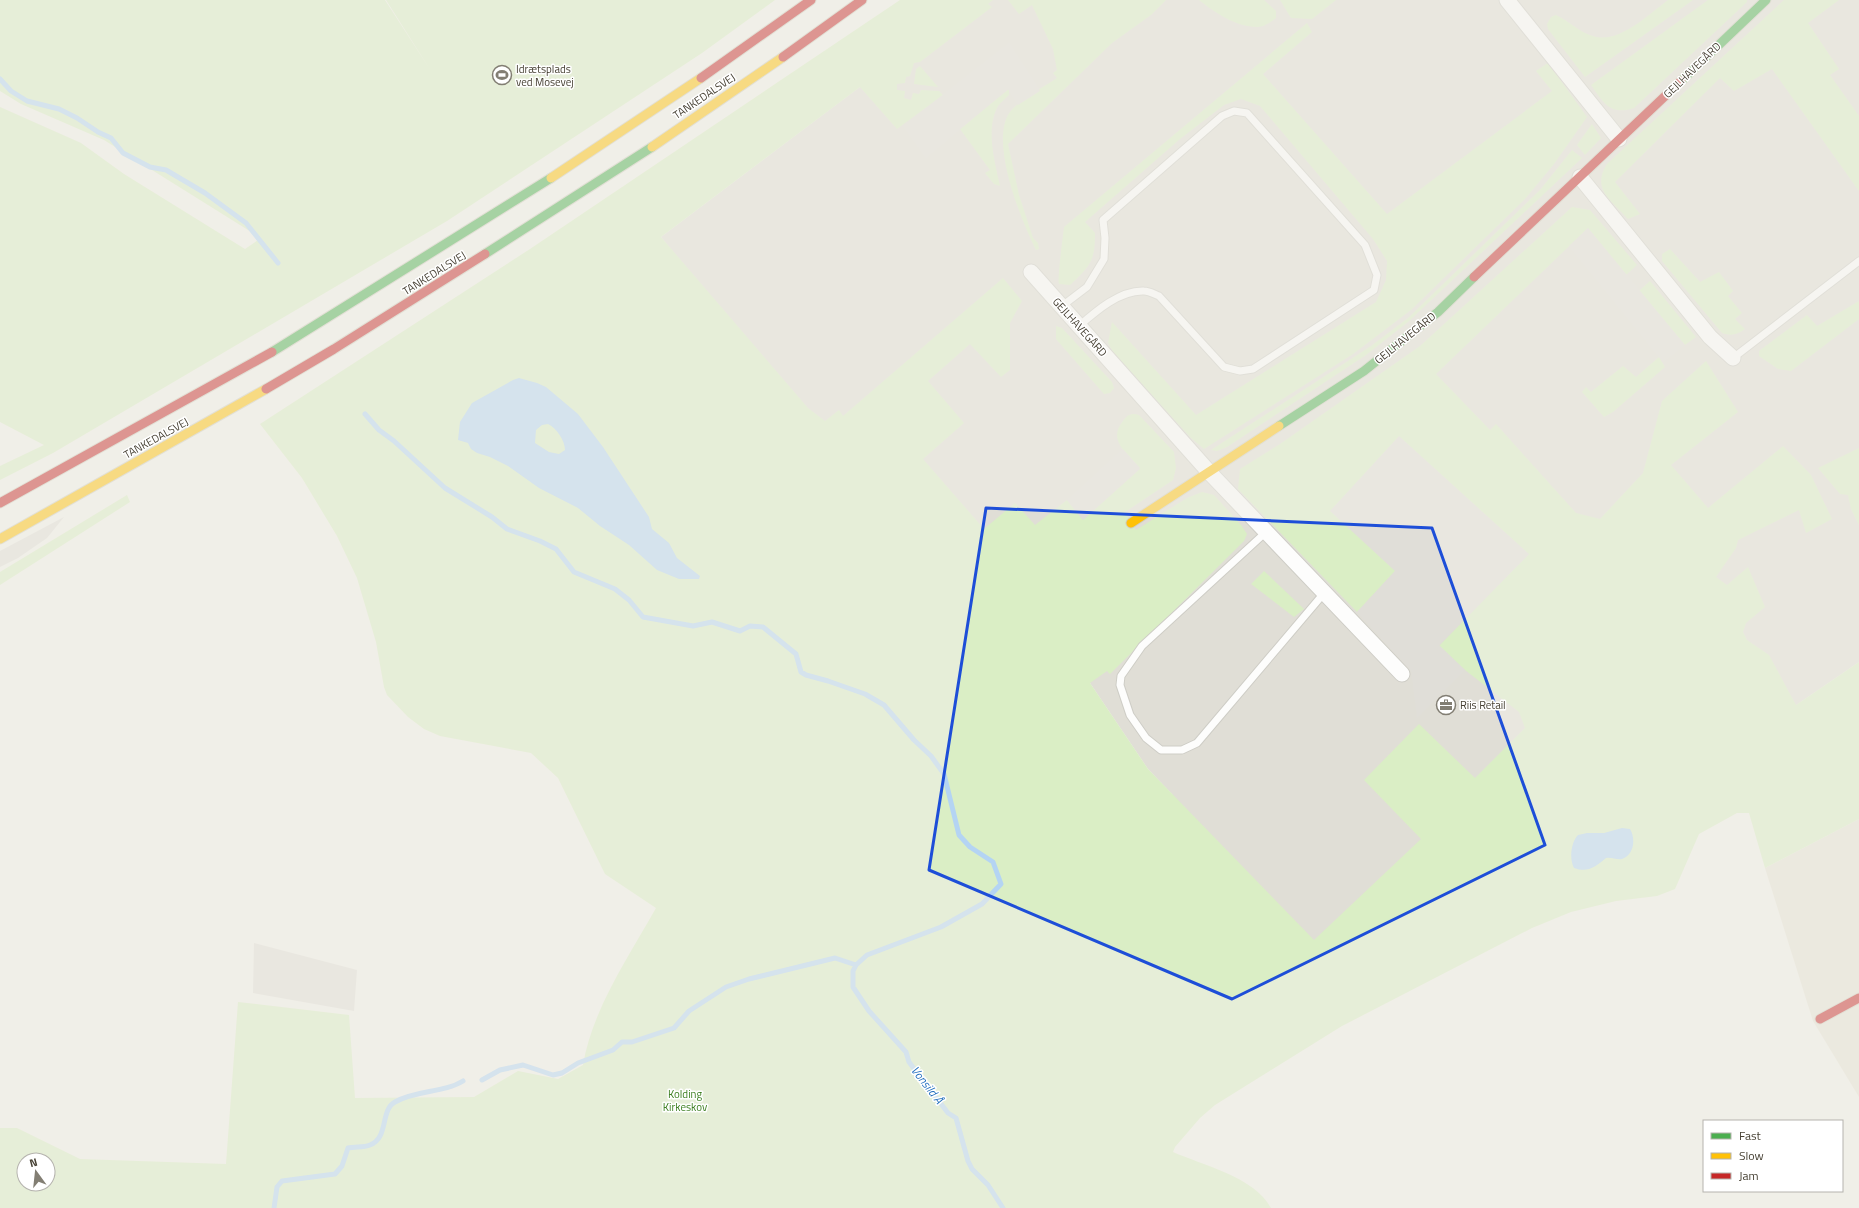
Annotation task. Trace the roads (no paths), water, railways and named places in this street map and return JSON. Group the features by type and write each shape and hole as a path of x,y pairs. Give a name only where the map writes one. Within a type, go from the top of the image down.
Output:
{"main road":[{"name":"TANKEDALSVEJ","path":"0,503 286,343 545,182 718,67 811,0"},
{"name":"TANKEDALSVEJ","path":"0,538 231,410 334,349 605,178 808,40 862,0"},
{"name":"GEJLHAVEGÅRD","path":"1131,522 1364,371 1438,312 1766,0"},
{"path":"1820,1019 1859,998"}],"street":[{"path":"1507,0 1619,139"},
{"path":"1580,177 1710,337 1733,358"},
{"name":"GEJLHAVEGÅRD","path":"1031,272 1209,472 1402,674"}],"lane":[{"path":"1062,306 1087,287 1104,259 1105,238 1103,220 1222,116 1234,111 1247,113 1364,245 1377,275 1374,290 1253,369 1240,371 1224,367 1159,296 1146,291 1132,292 1101,308 1079,326"},
{"path":"1733,358 1859,261"},
{"path":"1266,532 1142,646 1121,676 1120,685 1130,715 1146,738 1161,750 1182,750 1197,743 1325,592"}],"water":[{"path":"519,378 546,387 578,414 603,447 649,517 652,529 669,543 677,558 700,576 699,579 679,579 657,570 629,545 600,526 578,508 539,488 508,466 490,457 477,453 471,449 468,443 458,440 460,422 472,403","holes":["548,424 560,435 565,446 565,450 559,454 549,452 535,443 536,430 542,425"]},
{"path":"1622,828 1630,829 1633,837 1633,846 1626,857 1622,859 1606,858 1595,866 1583,870 1574,868 1572,864 1572,851 1574,842 1578,835 1587,833 1604,833"}],"waterway":[{"path":"0,79 11,91 27,101 59,109 77,118 98,132 111,138 123,153 150,167 166,170 205,193 246,223 278,263"},
{"name":"Vonsild Å","path":"365,414 379,430 394,441 445,488 492,517 507,529 540,541 556,549 574,572 615,589 629,600 643,617 693,626 712,622 740,631 750,626 763,627 796,654 801,672 806,675 865,694 884,705 914,740 931,756 944,774 959,835 970,847 993,862 1001,884 982,904 941,927 867,955 856,965 853,971 853,987 869,1011 906,1052 909,1062 948,1113 956,1118 968,1161 972,1169 988,1185 1003,1208"},
{"path":"482,1080 500,1070 523,1065 553,1075 562,1073 578,1063 613,1050 622,1042 632,1042 674,1028 689,1011 726,987 749,979 835,958 856,965"},
{"path":"274,1208 277,1187 282,1181 335,1174 342,1166 348,1148 367,1146 376,1141 380,1136 387,1111 395,1102 412,1095 447,1088 463,1081"}],"place":[{"name":"Idrætsplads ved Mosevej","path":"502,75"},
{"name":"Riis Retail","path":"1446,705"}],"park label":[{"name":"Kolding Kirkeskov","path":"685,1100"}]}
